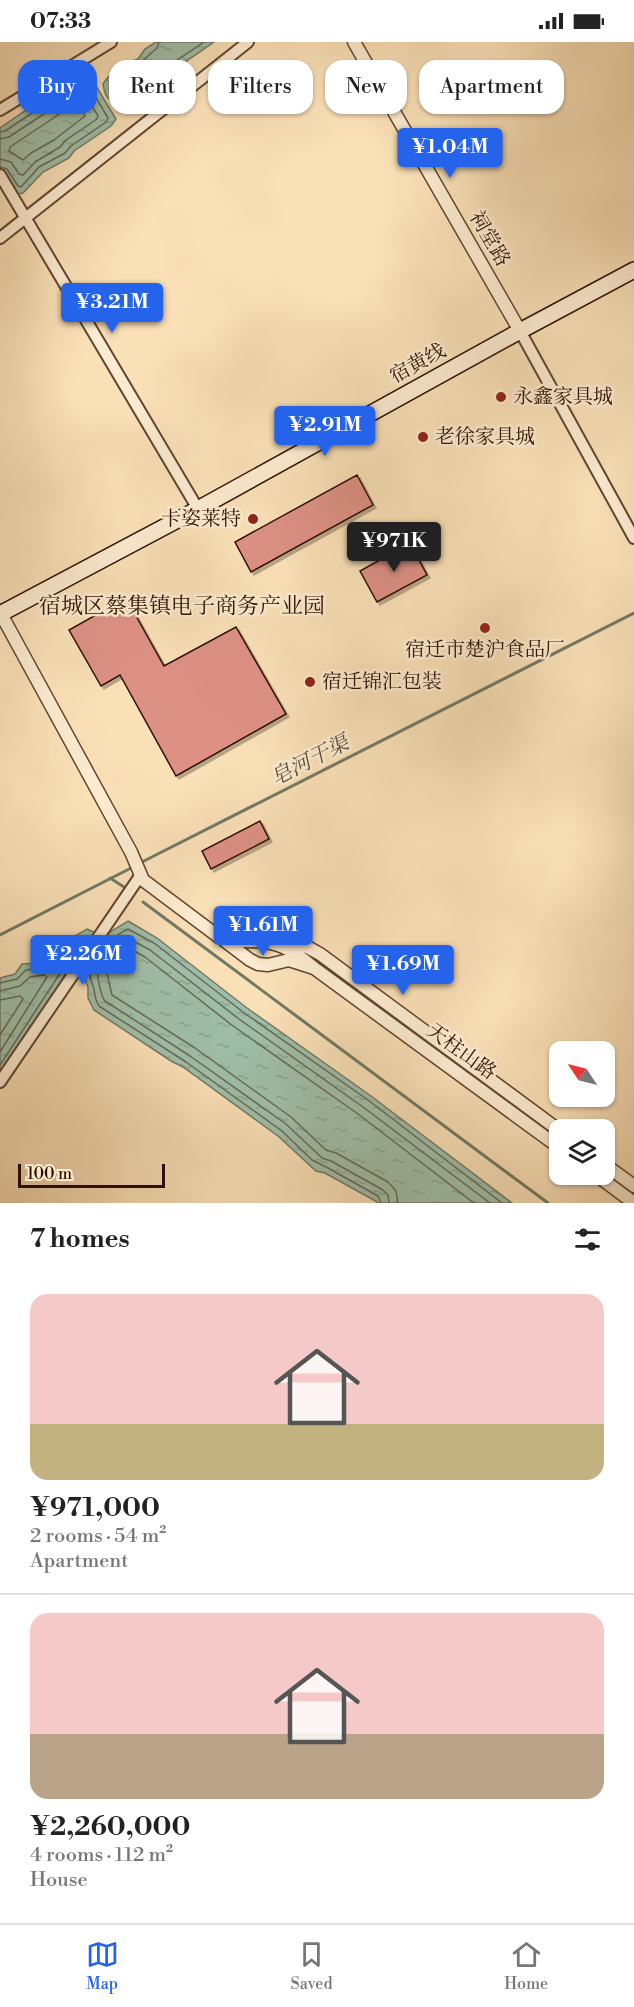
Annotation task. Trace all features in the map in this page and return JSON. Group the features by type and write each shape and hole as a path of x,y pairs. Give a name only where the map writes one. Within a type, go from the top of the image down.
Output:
{"main road":[{"name":"宿黄线","path":"0,614 198,509 634,270"}],"street":[{"path":"0,110 111,42"},
{"path":"0,238 248,42"},
{"name":"祠堂路","path":"354,42 520,331"},
{"path":"0,175 198,509"},
{"path":"520,331 634,538"},
{"path":"0,614 146,882 219,937 233,941 265,942 282,946 294,952 314,968"},
{"path":"0,1082 140,874"},
{"name":"天柱山路","path":"219,937 264,936 285,938 305,945 549,1123"},
{"name":"天柱山路","path":"219,937 250,960 258,963 268,964 289,960 314,968 549,1140"},
{"path":"615,1172 634,1186"},
{"path":"610,1185 634,1203"}],"water":[{"path":"156,42 214,42 187,60 135,60 145,49"},
{"path":"109,77 109,99 103,84"},
{"path":"97,88 109,107 109,114 113,114 116,119 111,126 74,151 69,158 43,172 23,193 18,194 0,169 0,128 20,114 97,114"},
{"path":"128,921 157,938 247,1008 371,1096 512,1203 379,1203 325,1173 316,1171 278,1136 183,1067 94,1010 88,998 88,987 84,978 85,968 110,932"},
{"path":"87,929 94,932 0,1074 0,978 15,974 22,964 38,963 52,949"}],"building":[{"path":"357,475 373,505 251,572 235,542"},
{"path":"410,543 427,575 377,602 360,571"},
{"path":"126,598 164,666 236,627 286,714 176,776 120,675 101,686 69,630"},
{"path":"260,821 269,839 211,869 202,851"}],"waterway":[{"name":"皂河干渠","path":"140,863 634,613"},
{"name":"皂河干渠","path":"0,935 135,866"},
{"path":"110,878 127,889"},
{"path":"143,902 548,1203"}],"place":[{"name":"永鑫家具城","path":"501,397"},
{"name":"老徐家具城","path":"423,437"},
{"name":"卡姿莱特","path":"253,519"},
{"name":"宿迁市楚沪食品厂","path":"485,628"},
{"name":"宿迁锦汇包装","path":"310,682"}],"district":[{"name":"宿城区蔡集镇电子商务产业园","path":"182,606"}]}
